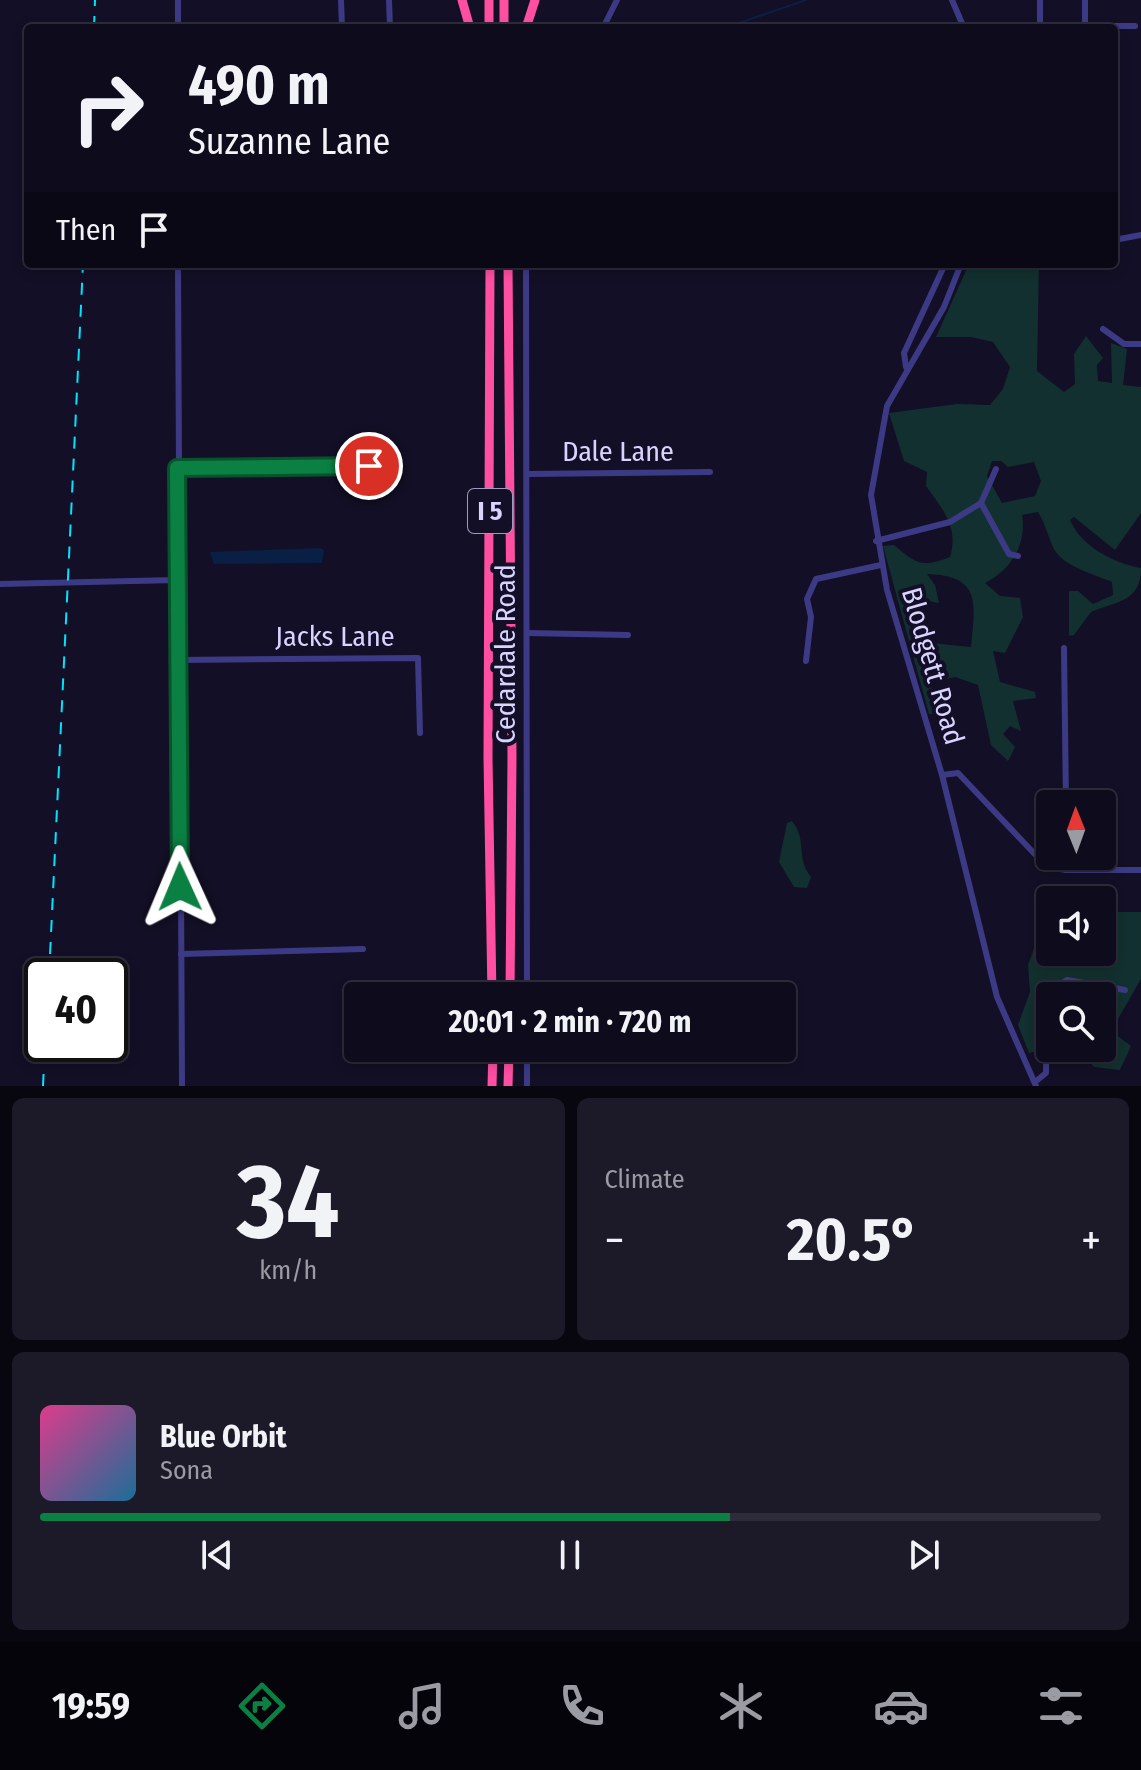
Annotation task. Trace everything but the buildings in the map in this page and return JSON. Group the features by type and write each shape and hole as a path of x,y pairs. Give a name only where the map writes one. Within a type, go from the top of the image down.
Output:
{"highway":[{"path":"462,0 469,24"},
{"path":"489,0 489,24"},
{"path":"504,0 504,24"},
{"path":"527,24 535,0"},
{"path":"484,268 491,377"},
{"name":"I 5","path":"490,268 488,758 492,982"},
{"name":"I 5","path":"508,268 512,757 510,982"},
{"path":"492,1086 493,1062"},
{"path":"508,1086 509,1062"}],"street":[{"path":"178,0 178,24"},
{"path":"341,0 342,24"},
{"path":"389,0 390,24"},
{"path":"605,24 617,0"},
{"path":"952,0 962,24"},
{"path":"1040,0 1040,24"},
{"path":"1085,0 1085,24"},
{"path":"1118,26 1135,26"},
{"path":"1118,239 1141,235"},
{"path":"178,268 177,580 182,1086"},
{"name":"Cedardale Road","path":"526,268 527,982"},
{"path":"907,369 904,353 943,268"},
{"name":"Blodgett Road","path":"959,268 944,307 887,406 879,435 871,495 881,565 942,775 997,997 1035,1084"},
{"path":"1103,329 1124,344 1141,344"},
{"path":"177,468 369,466"},
{"path":"876,541 950,522 981,503 996,469"},
{"name":"Dale Lane","path":"527,474 710,472"},
{"path":"981,503 1009,554 1018,556"},
{"path":"806,661 811,617 807,599 809,587 826,574 881,565"},
{"path":"0,584 177,580"},
{"path":"527,633 628,635"},
{"path":"1064,648 1066,790"},
{"name":"Jacks Lane","path":"178,660 418,658 420,733"},
{"path":"942,775 958,773 1036,855"},
{"path":"1116,870 1141,870"},
{"path":"181,954 363,949"},
{"path":"1035,1084 1046,1073 1047,992 1067,980 1125,990"},
{"path":"527,1062 527,1086"}],"green space":[{"path":"967,268 1039,268 1037,371 1064,392 1075,384 1074,354 1086,336 1103,358 1097,365 1098,381 1112,383 1111,343 1127,349 1123,385 1141,387 1141,513 1115,550 1074,517 1070,520 1082,538 1099,552 1141,568 1137,588 1126,599 1091,612 1074,635 1069,636 1069,591 1078,591 1093,604 1113,595 1112,582 1065,561 1052,545 1038,512 1022,515 1022,536 1015,555 1002,571 985,583 1000,596 1020,598 1023,617 1005,653 993,651 1000,682 1035,692 1036,698 1013,701 1021,731 1010,726 1003,734 1015,747 1008,761 991,745 978,685 955,677 931,682 935,714 929,714 883,546 894,545 914,560 926,563 950,557 952,537 948,519 926,486 927,472 904,461 889,413 957,404 990,405 1003,389 1010,367 993,342 971,337 936,337","holes":["992,461 1001,461 1008,467 1034,462 1041,481 1035,496 1002,503 987,476","927,574 958,580 971,595 974,617 971,647 921,642 907,597 939,603 935,585"]},
{"path":"792,821 799,835 806,870 811,877 807,888 794,887 779,862 787,823"},
{"path":"1116,912 1141,912 1141,979 1116,1022 1116,982 1036,982 1036,1051 1029,1053 1018,1025 1030,992 1028,965 1036,943 1036,966 1116,966"},
{"path":"1116,1035 1131,1046 1120,1070 1094,1067 1090,1062 1116,1062"}],"water":[{"path":"324,550 322,563 214,564 210,552"}],"waterway":[{"path":"739,23 806,0"}],"railway":[{"path":"94,24 95,0"},
{"path":"50,958 83,268"},
{"path":"43,1086 44,1062"}],"route":[{"path":"180,887 177,468 369,466"}]}
